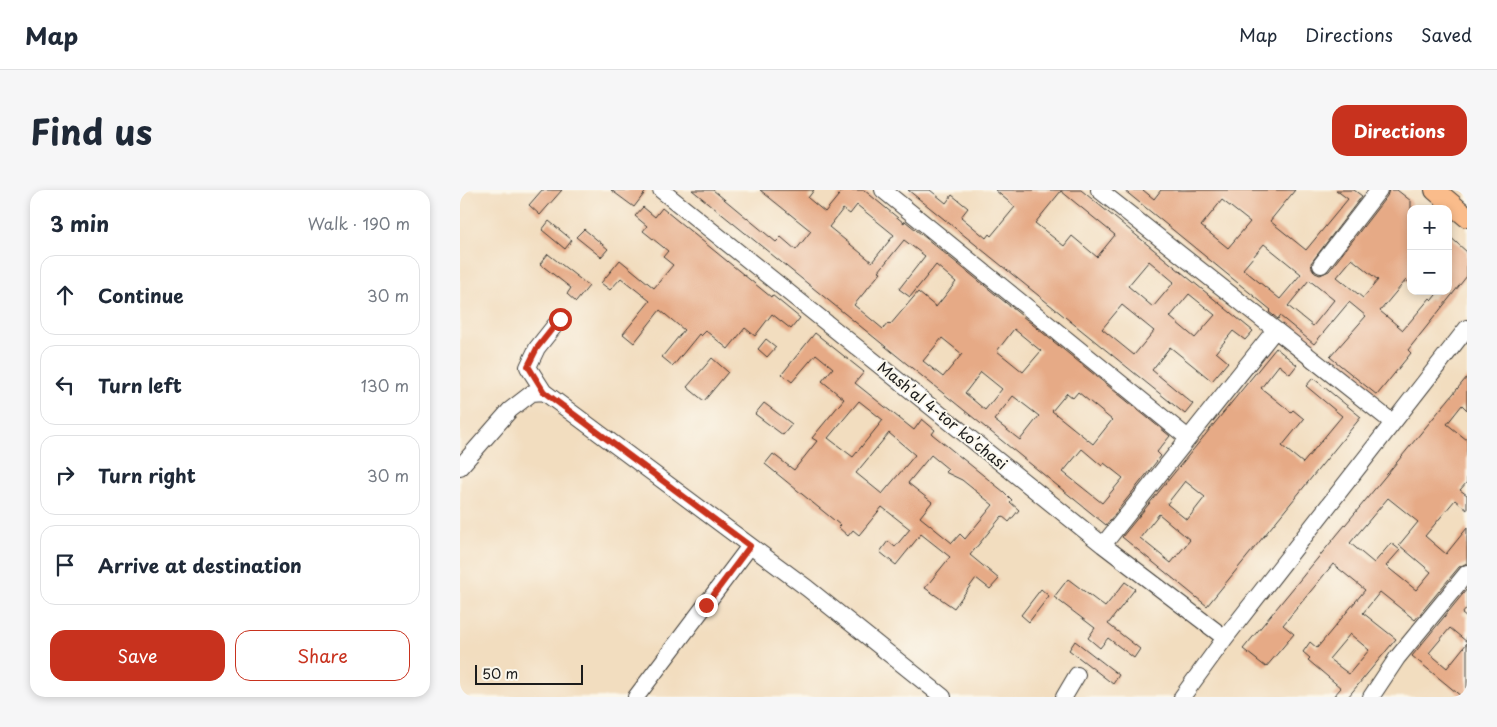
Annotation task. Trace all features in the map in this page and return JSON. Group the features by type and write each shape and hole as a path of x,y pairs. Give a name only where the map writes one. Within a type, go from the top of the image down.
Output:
{"main road":[{"path":"1435,190 1467,217"}],"street":[{"name":"Mashʼal 4-tor koʼchasi","path":"661,190 680,196 1102,545 1225,638"},
{"path":"883,190 1188,438"},
{"path":"1099,190 1392,422"},
{"path":"1320,265 1379,190"},
{"path":"560,319 537,348 528,366 544,392 807,588 943,697"},
{"path":"1182,697 1225,638 1467,328"},
{"path":"1102,545 1275,330"},
{"path":"460,467 510,410 532,393 544,392"},
{"path":"636,697 750,546"},
{"path":"1372,697 1397,658 1467,573"},
{"path":"1064,697 1077,675"}],"building":[{"path":"542,190 562,190 540,215 529,205"},
{"path":"611,190 647,190 634,207"},
{"path":"692,190 713,190 776,242 781,237 796,250 811,231 760,190 814,190 808,198 825,212 843,190 864,190 904,223 905,221 1170,436 1157,452 1161,456 1106,525","holes":["857,205 894,235 872,262 829,227 843,209 850,214","904,240 925,256 899,289 910,297 936,265 956,282 936,307 918,292 890,325 888,323 883,329 854,305 881,272 879,271","1014,329 1041,351 1023,372 997,351","942,338 962,354 943,377 923,361","981,372 1002,389 985,410 965,393","1078,392 1112,420 1093,444 1052,411 1067,393 1073,398","1013,396 1039,416 1020,440 994,420","1082,449 1102,466 1104,463 1123,478 1102,503 1063,472"]},
{"path":"908,190 930,190 946,203 952,195 968,208 961,217 986,238 989,234 991,236 1015,207 995,190 1081,190 1253,331 1245,340 1233,331 1216,352 1228,362 1212,381 1170,347 1152,370 1193,404 1185,414","holes":["1061,191 1115,235 1097,257 1072,236 1064,246 1035,223","1149,261 1174,282 1153,307 1128,286","1189,294 1215,315 1195,338 1170,317","1122,305 1154,331 1134,355 1102,329"]},
{"path":"1124,190 1143,190 1154,199 1161,190 1295,190 1270,221 1306,250 1348,199 1336,190 1354,190 1362,196 1311,263 1315,273 1320,275 1329,271 1387,196 1389,190 1397,190 1411,201 1411,205 1407,205 1407,281 1380,311 1403,330 1430,298 1432,300 1436,295 1452,295 1408,350 1411,353 1377,395 1330,357 1366,316 1349,302 1314,344 1280,316 1278,319 1269,312 1271,310","holes":["1222,200 1250,222 1228,248 1201,226","1264,244 1301,274 1280,299 1243,269","1352,259 1378,280 1363,298 1337,277","1309,280 1334,300 1313,326 1288,306"]},
{"path":"643,207 655,217 662,208 771,297 772,295 800,318 791,329 772,314 755,336 745,328 728,349 706,331 701,336 699,334 673,366 662,357 684,330 660,310 634,343 623,334 650,301 621,278 610,290 601,283 620,260 654,288 673,265 663,257 668,251 643,231 647,226 635,216"},
{"path":"549,221 572,240 565,249 542,230"},
{"path":"584,229 608,249 601,257 576,237"},
{"path":"1452,239 1467,252 1467,276 1452,295"},
{"path":"548,254 589,286 576,302 567,294 571,288 540,264"},
{"path":"815,333 864,372 855,383 914,430 922,419 935,430 932,434 1012,500 1010,502 1019,510 1009,522 1002,516 970,555 999,579 990,589 976,578 954,608 925,588 950,557 921,534 896,565 880,552 888,541 895,547 910,529 882,507 859,535 853,530 848,536 838,527 840,525 765,464 773,454 794,470 817,441 812,438 844,399 822,381 833,368 816,354 792,382 782,374","holes":["859,401 883,420 853,457 828,438","889,433 915,455 882,494 856,473","931,455 948,469 945,472 962,480 993,505 965,539 960,534 952,543 920,517 932,502 908,483"]},
{"path":"766,339 776,347 767,357 758,349"},
{"path":"1276,348 1297,365 1290,374 1279,365 1261,388 1291,412 1293,410 1304,419 1282,446 1303,463 1342,416 1306,386 1313,378 1361,417 1207,606 1122,537","holes":["1185,481 1205,497 1187,520 1167,504","1159,514 1190,540 1171,563 1140,538"]},
{"path":"712,358 728,372 704,401 687,387"},
{"path":"1467,377 1467,410 1462,405 1447,424 1467,440 1467,482 1460,490 1467,495 1467,510 1455,500 1425,536 1446,554 1467,528 1467,563 1459,567 1415,620 1380,592 1363,613 1396,639 1348,697 1333,697 1341,688 1308,660 1310,658 1303,652 1310,642 1317,648 1365,590 1333,564 1283,625 1294,634 1266,667 1243,649","holes":["1388,498 1418,522 1399,545 1431,572 1416,590 1386,566 1400,550 1391,543 1374,563 1350,543","1350,634 1369,650 1349,674 1329,659"]},
{"path":"764,403 792,424 783,435 755,414"},
{"path":"1068,579 1105,607 1125,582 1135,589 1108,624 1140,649 1134,658 1108,638 1100,648 1088,638 1095,628 1054,597"},
{"path":"1041,589 1049,596 1029,622 1021,615"},
{"path":"1467,589 1467,608 1462,614 1467,618 1467,642 1450,628 1429,653 1447,668 1467,643 1467,697 1462,697 1412,656"},
{"path":"1075,641 1119,675 1113,684 1069,650"}],"route":[{"path":"560,319 537,348 528,366 544,392 750,546 706,605"}]}
